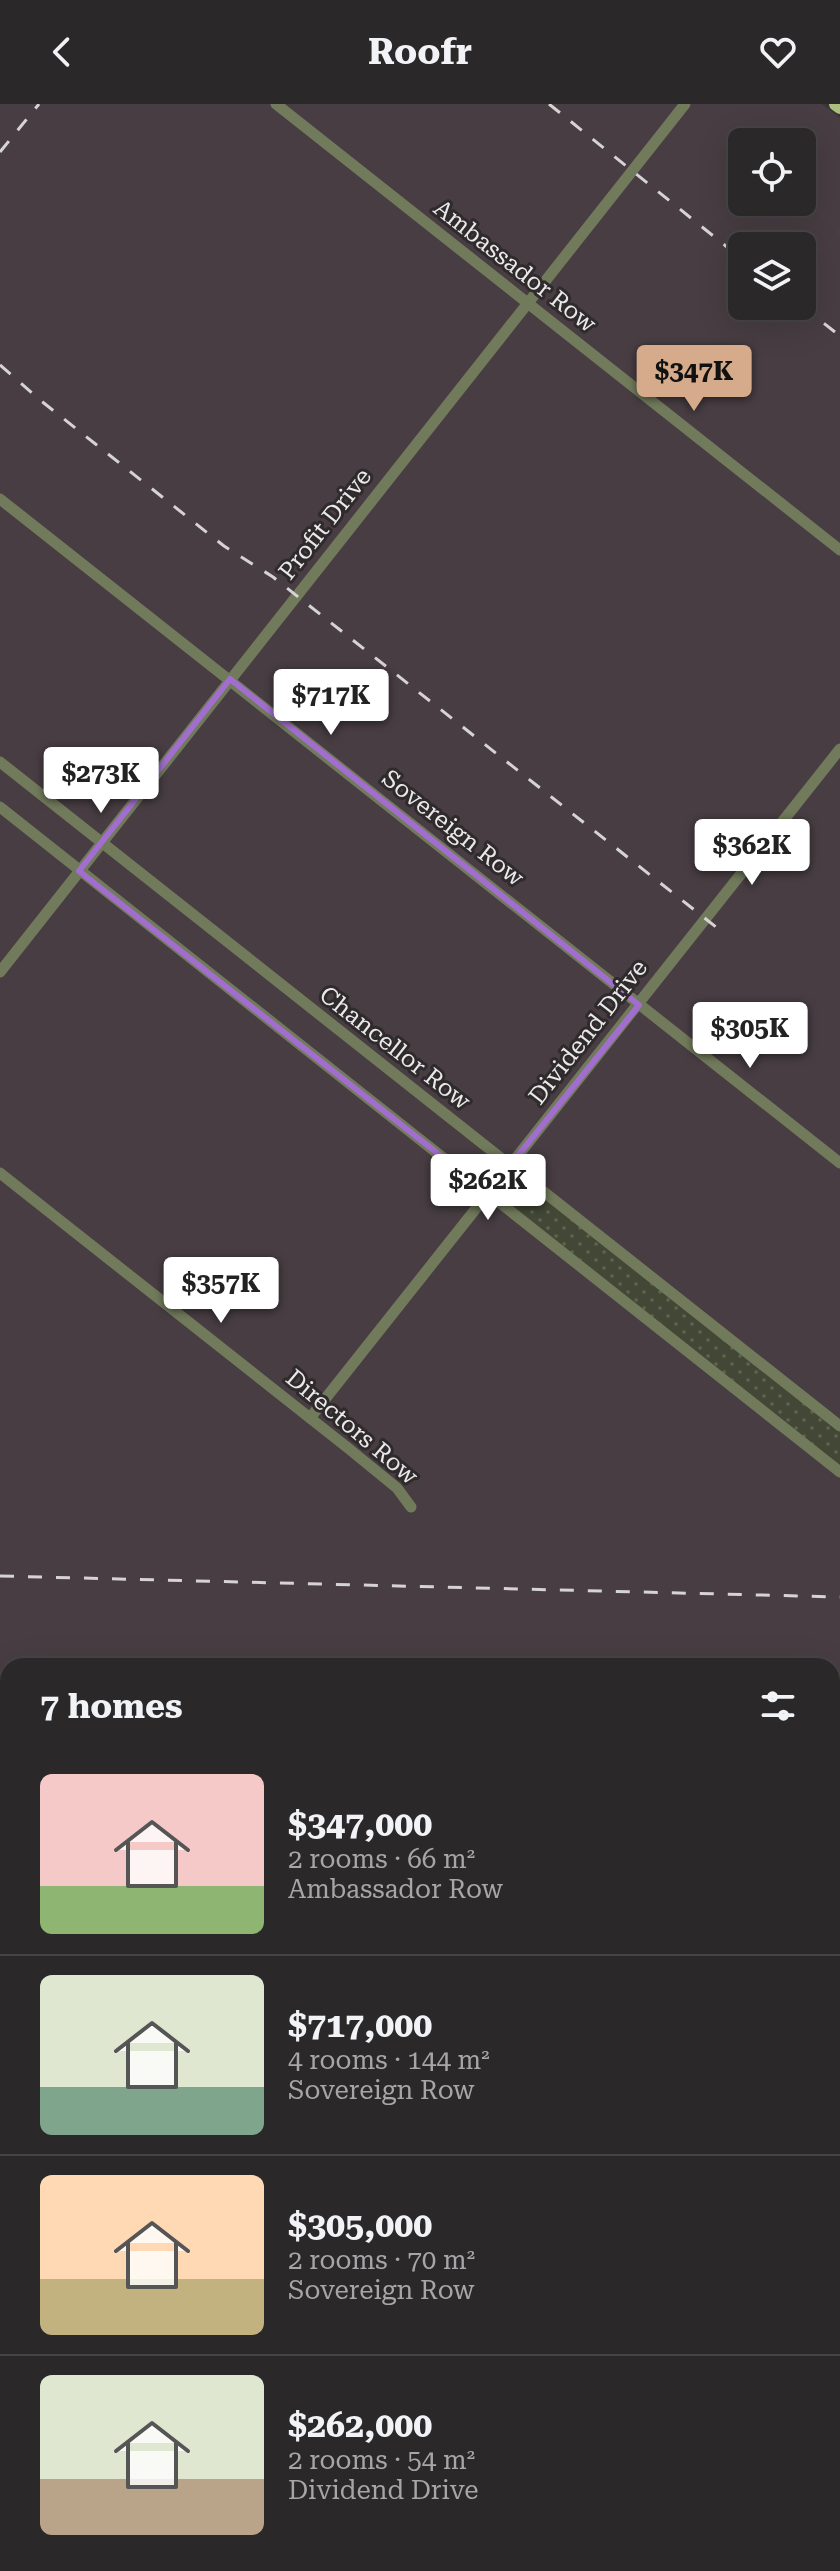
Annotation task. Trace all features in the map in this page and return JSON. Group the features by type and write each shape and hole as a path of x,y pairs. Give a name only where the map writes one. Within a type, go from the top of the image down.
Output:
{"street":[{"name":"Ambassador Row","path":"276,104 840,550"},
{"name":"Profit Drive","path":"0,972 685,104"},
{"name":"Sovereign Row","path":"0,499 840,1163"},
{"name":"Dividend Drive","path":"310,1418 840,749"},
{"name":"Chancellor Row","path":"0,762 840,1426"},
{"path":"0,807 840,1472"},
{"name":"Directors Row","path":"0,1173 397,1488 411,1507"}],"highlighted area":[{"path":"230,679 639,1005 488,1193 79,871"}],"shaded area":[{"path":"0,104 822,104 840,118 840,1658 0,1658"}],"green space":[{"path":"518,1180 525,1182 840,1432 840,1466 508,1203 506,1188"}],"railway":[{"path":"0,152 39,104"},
{"path":"549,104 728,248"},
{"path":"816,317 840,336"},
{"path":"0,365 224,546 273,577 721,931"},
{"path":"0,1576 840,1597"}]}
